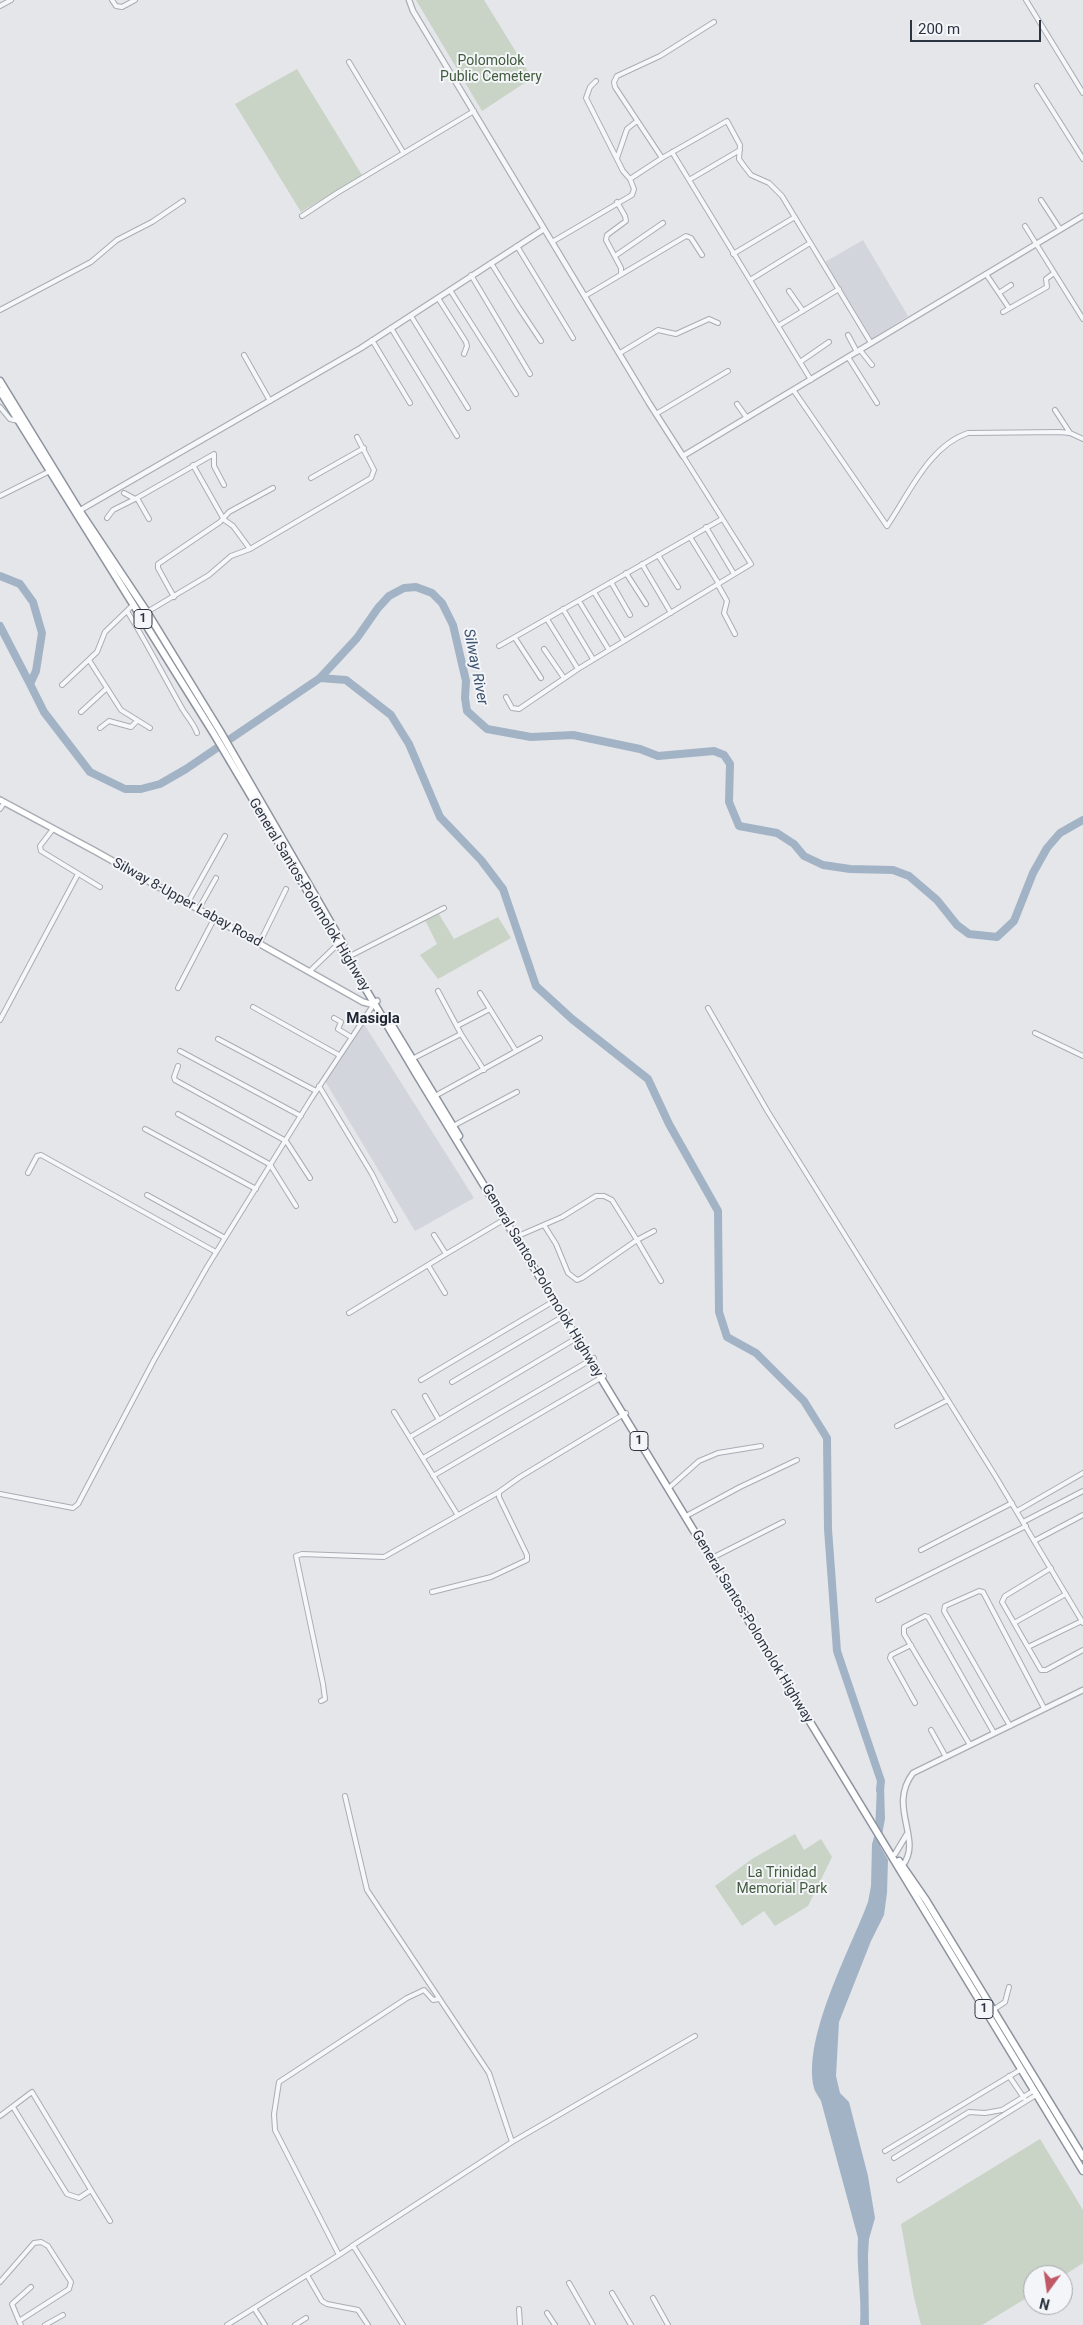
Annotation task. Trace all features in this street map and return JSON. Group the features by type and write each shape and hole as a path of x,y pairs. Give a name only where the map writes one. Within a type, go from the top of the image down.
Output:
{"highway":[{"name":"1","path":"0,381 77,512 217,732"},
{"name":"1","path":"0,391 50,472 147,612 376,1002 435,1096 625,1414 714,1557 887,1844 1020,2070 1083,2171"},
{"name":"General Santos-Polomolok Highway","path":"232,759 338,944 376,1002 554,1301 565,1315"},
{"name":"General Santos-Polomolok Highway","path":"625,1414 869,1815"},
{"name":"1","path":"887,1844 903,1865 1083,2157"}],"main road":[{"name":"Silway 8-Upper Labay Road","path":"2,801 363,1002 376,1002"}],"street":[{"path":"0,6 11,0"},
{"path":"112,0 116,6 122,7 135,0"},
{"path":"410,0 413,11 544,229 656,414 751,564 593,659 516,710 512,708 506,698"},
{"path":"1026,0 1083,93"},
{"path":"662,158 616,87 614,79 674,48 714,22"},
{"path":"349,62 403,152"},
{"path":"552,242 633,192 630,179 586,98 590,87 596,81"},
{"path":"1037,86 1083,159"},
{"path":"302,216 403,152 474,111"},
{"path":"617,158 627,129 637,121"},
{"path":"630,179 672,152 727,121 740,150 739,159 749,173 775,188 782,196 871,343"},
{"path":"689,180 740,150"},
{"path":"672,152 811,380"},
{"path":"1041,200 1060,229"},
{"path":"0,310 91,262 113,243 152,222 183,201"},
{"path":"618,202 626,219 606,238 621,268 621,274"},
{"path":"683,456 1083,216"},
{"path":"733,254 794,217"},
{"path":"615,256 663,224"},
{"path":"1025,226 1083,319"},
{"path":"77,512 372,340 544,229"},
{"path":"585,296 686,236 692,238 702,255"},
{"path":"750,280 810,243"},
{"path":"517,246 573,338"},
{"path":"491,263 518,308 541,341"},
{"path":"986,274 1009,308"},
{"path":"1003,312 1047,287 1046,279 1054,274"},
{"path":"472,275 530,374"},
{"path":"999,292 1011,285"},
{"path":"778,326 839,289"},
{"path":"450,290 516,394"},
{"path":"789,291 803,311"},
{"path":"438,298 466,342 467,346 464,354"},
{"path":"410,316 468,408"},
{"path":"620,353 658,330 676,334 709,319 718,322"},
{"path":"391,328 458,436"},
{"path":"848,335 872,365"},
{"path":"372,340 410,403"},
{"path":"800,362 829,342"},
{"path":"244,355 270,401"},
{"path":"848,357 877,403"},
{"path":"656,414 728,371"},
{"path":"794,391 887,526 936,453 960,435 968,433 1070,433 1083,439"},
{"path":"737,404 747,418"},
{"path":"0,407 10,419 18,422"},
{"path":"1055,410 1070,433"},
{"path":"147,612 209,574 232,556 250,549 371,478 374,470 357,436"},
{"path":"311,478 364,448"},
{"path":"107,518 113,510 136,499 216,453 214,466 224,485"},
{"path":"193,465 223,519 233,526 250,549"},
{"path":"0,496 50,472"},
{"path":"174,596 158,568 158,564 241,505 273,488"},
{"path":"124,493 136,499 149,519"},
{"path":"499,646 722,518"},
{"path":"706,527 734,574"},
{"path":"690,537 727,601 724,613 735,634"},
{"path":"658,555 678,587"},
{"path":"642,564 671,613"},
{"path":"626,573 646,604"},
{"path":"611,582 630,615"},
{"path":"594,592 624,640"},
{"path":"579,601 609,650"},
{"path":"62,685 97,652 105,632 134,604"},
{"path":"563,609 593,659"},
{"path":"126,611 152,652 197,733"},
{"path":"547,619 578,669"},
{"path":"515,638 541,678"},
{"path":"544,649 564,678"},
{"path":"88,660 121,710 150,728"},
{"path":"81,712 107,688"},
{"path":"100,728 109,721 116,721 131,727 138,721"},
{"path":"0,809 2,801"},
{"path":"53,828 40,846 41,851 100,887"},
{"path":"187,904 225,836"},
{"path":"0,1020 78,874"},
{"path":"198,910 216,878"},
{"path":"259,944 286,889"},
{"path":"350,956 444,908"},
{"path":"178,988 214,919"},
{"path":"310,972 338,944"},
{"path":"438,990 461,1034 484,1070"},
{"path":"480,993 516,1051"},
{"path":"0,1494 73,1508 78,1504 154,1360 216,1252 319,1086 376,1002"},
{"path":"253,1007 339,1055"},
{"path":"708,1008 768,1112 1012,1503 1083,1622 1028,1647"},
{"path":"457,1026 490,1009"},
{"path":"334,1018 340,1022 338,1029 351,1037"},
{"path":"1035,1033 1083,1056"},
{"path":"412,1059 461,1034"},
{"path":"435,1096 540,1038"},
{"path":"218,1040 316,1091"},
{"path":"180,1051 301,1116"},
{"path":"178,1066 173,1078 175,1080 286,1141 310,1178"},
{"path":"319,1086 372,1174 396,1220"},
{"path":"453,1126 517,1092"},
{"path":"178,1114 271,1165 296,1206"},
{"path":"145,1129 256,1189"},
{"path":"28,1173 37,1156 41,1155 216,1252"},
{"path":"147,1195 225,1238"},
{"path":"518,1236 544,1225 596,1196 604,1196 612,1200 661,1281"},
{"path":"349,1313 505,1219"},
{"path":"544,1225 556,1244 568,1273 577,1280 637,1240 654,1231"},
{"path":"434,1235 446,1254"},
{"path":"428,1265 445,1292"},
{"path":"421,1380 554,1301"},
{"path":"452,1382 565,1315"},
{"path":"410,1437 578,1336"},
{"path":"423,1458 592,1359"},
{"path":"434,1476 603,1377"},
{"path":"426,1396 439,1420"},
{"path":"897,1426 948,1400"},
{"path":"394,1412 457,1514"},
{"path":"321,1700 325,1699 323,1684 296,1556 302,1554 380,1558 499,1492 520,1477 625,1414"},
{"path":"671,1486 699,1460 718,1453 761,1446"},
{"path":"688,1515 740,1487 797,1460"},
{"path":"1016,1511 1083,1473"},
{"path":"878,1600 1083,1491"},
{"path":"432,1592 491,1577 527,1560 527,1555 499,1497 499,1492"},
{"path":"921,1550 1012,1503"},
{"path":"1034,1541 1083,1515"},
{"path":"714,1557 783,1522"},
{"path":"1051,1568 1004,1597 1002,1602 1041,1670 1083,1650"},
{"path":"1010,1726 944,1611 945,1606 978,1591 983,1592 1044,1708"},
{"path":"1014,1623 1066,1594"},
{"path":"970,1745 904,1634 904,1627 927,1616 994,1733"},
{"path":"911,1645 891,1655 890,1658 915,1703"},
{"path":"903,1865 909,1851 902,1804 906,1782 916,1771 1083,1690"},
{"path":"930,1730 946,1756"},
{"path":"345,1796 367,1890 489,2073 512,2142"},
{"path":"895,1854 907,1833"},
{"path":"993,2010 1005,2002 1009,1987"},
{"path":"339,2255 275,2130 274,2114 277,2086 279,2082 299,2068 407,1998 424,1990 433,2000 439,1999"},
{"path":"227,2325 307,2276 512,2142 695,2036"},
{"path":"885,2151 1020,2070"},
{"path":"1009,2076 1024,2098"},
{"path":"0,2116 32,2092 110,2221"},
{"path":"894,2158 969,2112 985,2113 1002,2110 1035,2093"},
{"path":"899,2180 1035,2093"},
{"path":"13,2107 67,2194 79,2198 91,2190"},
{"path":"0,2282 34,2243 41,2242 48,2246 70,2282 69,2289 20,2323 12,2304 31,2287"},
{"path":"352,2246 403,2325"},
{"path":"307,2276 322,2301 327,2304 358,2310 368,2325"},
{"path":"569,2284 593,2325"},
{"path":"612,2293 631,2325"},
{"path":"653,2298 668,2325"},
{"path":"254,2308 265,2325"},
{"path":"519,2309 520,2325"},
{"path":"547,2313 555,2325"},
{"path":"45,2325 63,2315"},
{"path":"294,2325 306,2318"}],"shaded area":[{"path":"863,240 908,316 872,339 825,262"},
{"path":"364,1024 474,1198 415,1231 325,1081"}],"green space":[{"name":"Polomolok Public Cemetery","path":"416,0 484,0 532,78 482,111"},
{"path":"297,69 362,175 301,212 235,104"},
{"path":"437,911 454,939 498,917 511,938 438,979 420,955 437,944 424,918"},
{"name":"La Trinidad Memorial Park","path":"795,1834 804,1850 821,1839 832,1857 808,1906 775,1926 764,1911 742,1926 715,1886 752,1859"},
{"path":"1040,2139 1083,2210 1083,2263 1073,2270 1073,2265 1023,2265 1023,2300 982,2325 921,2325 901,2224"}],"water":[{"path":"881,1781 884,1785 885,1819 880,1846 888,1860 884,1915 871,1941 839,2022 836,2076 840,2093 849,2102 868,2176 875,2218 869,2239 868,2255 869,2325 860,2325 858,2238 821,2101 814,2088 812,2068 821,2020 868,1902 871,1886 872,1844 875,1834 877,1784"}],"waterway":[{"name":"Silway River","path":"0,576 20,584 33,602 42,633 36,671 30,684 44,712 90,772 125,789 141,789 160,784 186,769 320,678 357,638 389,596 404,588 416,587 432,593 442,603 453,625 466,681 465,698 467,711 487,729 531,737 573,735 640,749 658,756 714,751 724,755 730,764 729,802 739,826 777,833 794,844 804,856 823,865 850,869 893,870 909,876 937,900 957,925 969,934 997,937 1014,921 1033,873 1047,848 1060,833 1083,820"},
{"path":"0,626 30,684"},
{"path":"320,678 346,680 391,715 409,744 440,817 481,860 503,889 536,986 572,1019 648,1079 669,1124 718,1211 719,1312 727,1337 756,1353 804,1401 827,1438 828,1529 837,1651 881,1781 880,1790"}],"district":[{"name":"Masigla","path":"373,1019"}]}
